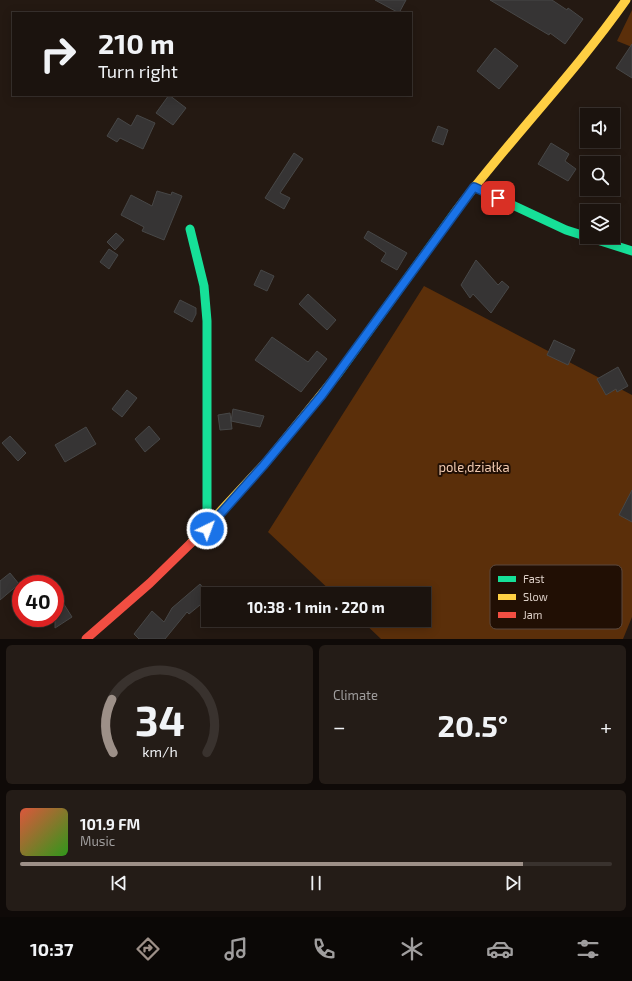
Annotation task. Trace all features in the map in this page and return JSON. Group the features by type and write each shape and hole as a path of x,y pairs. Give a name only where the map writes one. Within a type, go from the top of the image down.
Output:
{"street":[{"path":"86,639 121,609 207,529 263,466 322,395 474,187 596,42 626,0"},
{"path":"474,187 566,230 632,252"},
{"path":"190,229 204,286 208,321 207,529"}],"green space":[{"path":"632,10 632,47 617,41"},
{"name":"pole,działka","path":"424,286 632,395 632,617 623,639 381,639 368,627 431,627 431,587 327,587 268,532"}],"building":[{"path":"375,0 406,0 400,12"},
{"path":"490,0 552,0 567,10 568,8 583,19 565,44 550,33 549,35"},
{"path":"632,44 632,78 616,68"},
{"path":"495,48 518,66 499,89 477,71"},
{"path":"168,96 186,108 173,125 156,113"},
{"path":"137,115 155,123 143,149 120,138 117,142 107,136 118,118 131,126"},
{"path":"438,126 448,130 443,145 432,141"},
{"path":"551,143 569,154 565,161 576,169 568,181 538,164"},
{"path":"294,153 303,159 280,193 290,198 284,209 265,198"},
{"path":"157,191 171,195 172,192 182,196 164,240 142,231 144,227 121,215 131,195 152,206"},
{"path":"368,231 407,253 397,270 381,261 386,253 364,238"},
{"path":"116,233 124,240 115,250 107,242"},
{"path":"109,249 118,255 109,269 100,262"},
{"path":"476,260 498,285 502,281 509,287 491,313 473,294 470,298 461,285"},
{"path":"261,270 274,276 267,291 254,285"},
{"path":"308,294 336,320 327,330 299,304"},
{"path":"180,300 196,308 196,314 192,322 174,312"},
{"path":"272,337 308,362 317,351 327,359 301,392 255,360"},
{"path":"554,340 575,350 568,365 547,355"},
{"path":"618,367 628,386 617,392 616,389 606,395 597,379"},
{"path":"127,390 137,398 122,417 112,409"},
{"path":"233,409 264,416 260,427 231,421"},
{"path":"230,413 232,429 220,430 218,415"},
{"path":"149,426 160,439 145,452 135,439"},
{"path":"86,427 96,444 65,462 55,445"},
{"path":"10,436 26,453 18,461 2,443"},
{"path":"632,490 632,522 619,515"},
{"path":"10,573 12,575 12,590 0,600 0,581"},
{"path":"200,584 202,587 201,587 201,606 200,605 189,614 187,612 165,639 139,639 134,634 152,611 164,622 172,608"},
{"path":"64,604 72,617 64,622"}],"traffic: fast":[{"path":"474,187 566,230 632,251"},
{"path":"337,375 456,211"},
{"path":"190,229 204,286 207,321 207,529"}],"traffic: slow":[{"path":"456,211 585,54 626,0"},
{"path":"191,543 268,460 337,375"}],"traffic: jam":[{"path":"86,639 150,583 191,543"}],"route":[{"path":"207,529 263,466 322,395 474,187 498,198"}]}
